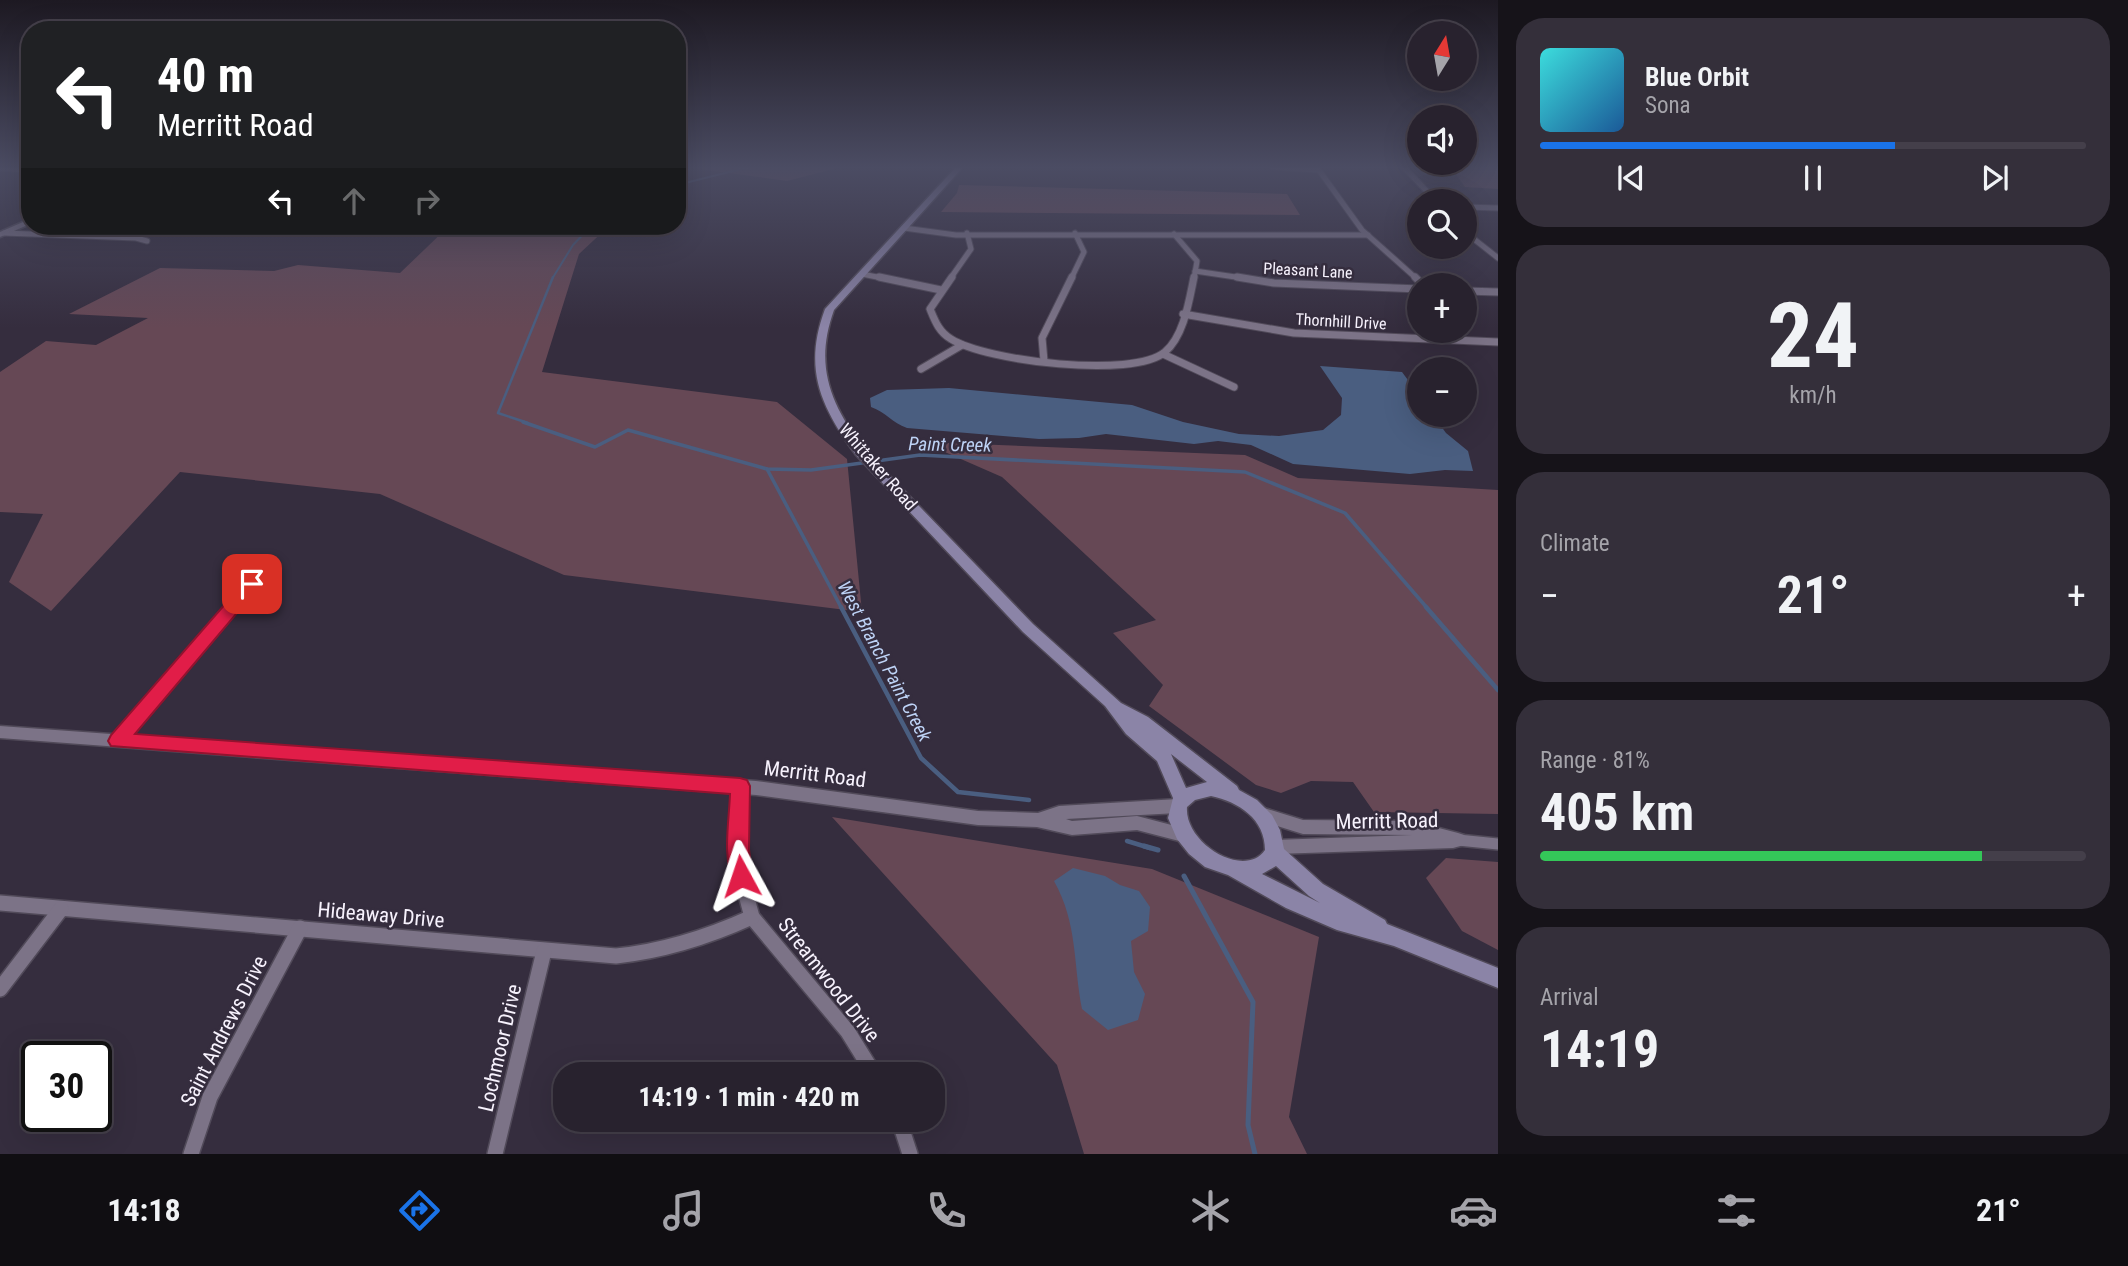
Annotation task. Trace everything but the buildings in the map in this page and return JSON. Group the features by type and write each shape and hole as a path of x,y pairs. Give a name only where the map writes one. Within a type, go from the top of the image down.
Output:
{"main road":[{"name":"Whittaker Road","path":"911,220 830,309 824,321 818,352 825,396 845,433 1028,628 1111,702 1142,722 1237,796"},
{"name":"Whittaker Road","path":"1111,702 1132,729 1164,757 1180,802"},
{"path":"1394,936 1316,890 1274,850 1269,825 1261,814 1237,796 1211,789 1190,793 1180,802 1176,815 1183,835 1204,856 1293,901 1344,923 1394,936 1498,978"},
{"path":"1233,869 1259,867 1268,861 1274,850"}],"street":[{"path":"1357,220 1368,235 1407,273"},
{"path":"2,234 21,225"},
{"path":"906,225 950,234 1368,235"},
{"path":"967,233 971,249 931,305 931,318 943,334 962,345 990,354 1123,365 1146,361 1163,354 1175,342 1195,271 1195,257 1174,234"},
{"path":"1044,360 1042,338 1084,253 1075,233"},
{"path":"2,234 21,235"},
{"path":"36,235 136,238 147,242"},
{"path":"1477,242 1498,258"},
{"path":"1486,250 1498,250"},
{"name":"Pleasant Lane","path":"1195,271 1274,283 1407,287"},
{"path":"862,274 941,290"},
{"path":"1477,291 1498,292"},
{"name":"Thornhill Drive","path":"1183,314 1294,333 1498,342"},
{"path":"921,369 962,345"},
{"path":"1163,354 1234,387"},
{"path":"118,741 269,565"},
{"name":"Merritt Road","path":"0,732 740,786 978,818 1037,820 1072,828 1137,823 1153,825 1183,835"},
{"name":"Streamwood Drive","path":"740,786 738,849 741,876 752,917 848,1032 867,1062"},
{"name":"Merritt Road","path":"1037,820 1059,813 1180,802"},
{"name":"Merritt Road","path":"1261,814 1303,827 1412,828 1458,840 1498,844"},
{"name":"Merritt Road","path":"1274,850 1366,842 1430,844 1458,840"},
{"name":"Hideaway Drive","path":"0,903 616,956 639,955 696,941 752,917"},
{"path":"0,989 61,909"},
{"name":"Saint Andrews Drive","path":"191,1154 211,1097 300,928"},
{"name":"Lochmoor Drive","path":"495,1154 544,951"},
{"path":"903,1132 910,1154"}],"shaded area":[{"path":"440,235 599,235 579,254 542,372 777,402 847,459 862,612 564,575 380,494 180,472 51,611 9,582 43,514 0,512 0,372 46,341 96,345 148,318 69,314 160,268 274,271 298,265 400,273"},
{"path":"922,442 1245,455 1298,478 1498,490 1498,814 1374,812 1353,782 1311,781 1281,793 1256,785 1149,706 1163,685 1113,633 1156,620 1002,477"},
{"path":"832,817 1152,869 1319,937 1289,1117 1307,1154 1084,1154 1057,1065"},
{"path":"1446,858 1498,862 1498,950 1462,931 1426,878"}],"water":[{"path":"1320,366 1402,372 1407,379 1407,427 1442,427 1468,451 1473,471 1445,470 1410,474 1293,464 1251,445 1218,441 1194,444 1106,434 1039,439 907,428 871,407 870,398 887,390 949,388 1132,405 1183,422 1239,434 1279,436 1323,430 1341,415 1342,398"},
{"path":"1073,868 1105,876 1120,885 1139,891 1150,907 1148,931 1131,941 1134,972 1145,994 1138,1020 1108,1030 1082,1009 1071,928 1054,881"}],"waterway":[{"name":"Paint Creek","path":"553,278 582,235"},
{"name":"Paint Creek","path":"528,423 498,413 553,278"},
{"name":"Paint Creek","path":"523,422 595,447 628,430 767,469"},
{"name":"Paint Creek","path":"767,469 811,470 920,455 1245,472 1345,513 1428,609"},
{"name":"West Branch Paint Creek","path":"767,469 842,609"},
{"name":"West Branch Paint Creek","path":"841,607 921,758 958,792 1029,800"},
{"name":"Paint Creek","path":"1426,607 1498,690"},
{"name":"West Branch Paint Creek","path":"1127,841 1150,848"},
{"name":"West Branch Paint Creek","path":"1144,846 1158,850"},
{"name":"West Branch Paint Creek","path":"1184,876 1253,1002 1248,1125 1255,1154"}],"route":[{"path":"252,584 118,741 740,786 738,849 741,876"}]}
